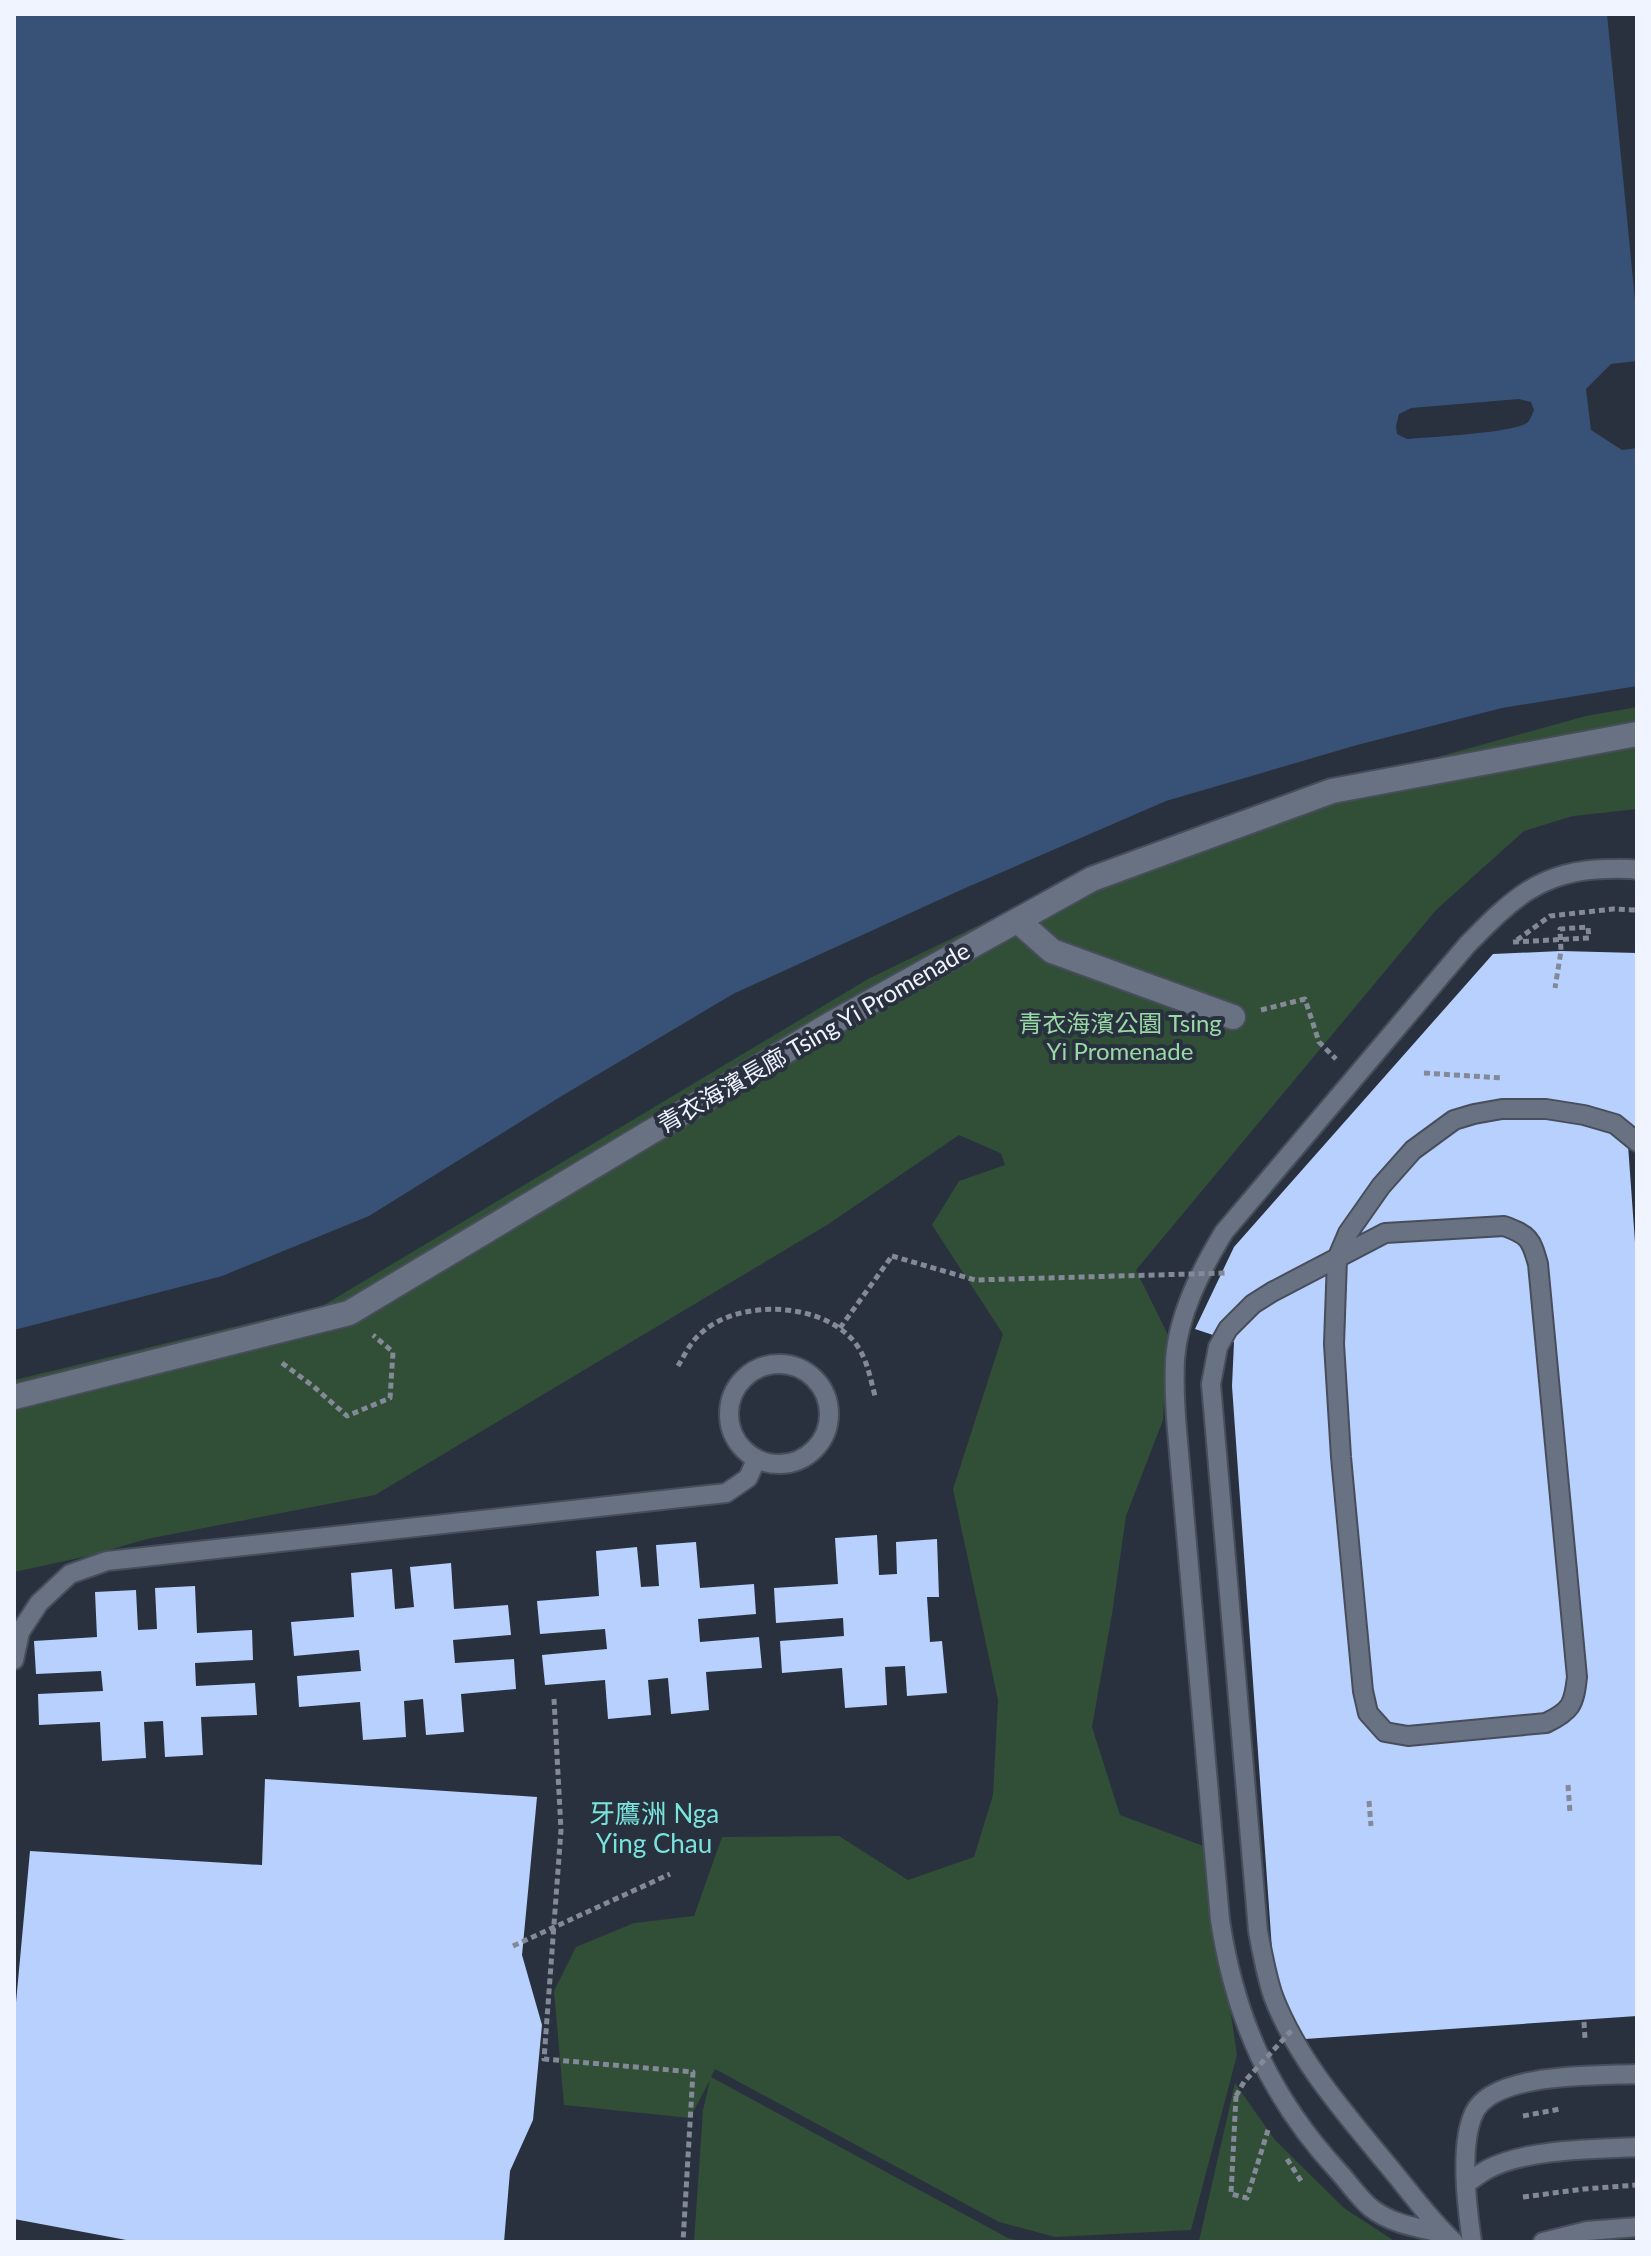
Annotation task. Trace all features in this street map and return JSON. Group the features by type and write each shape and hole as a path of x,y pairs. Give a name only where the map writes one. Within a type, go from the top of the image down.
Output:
{"street":[{"name":"青衣海濱長廊 Tsing Yi Promenade","path":"14,1397 349,1313 829,1025 1092,879 1332,791 1637,734"},
{"path":"1018,921 1052,951 1233,1017"}],"lane":[{"path":"1450,2238 1398,2223 1372,2208 1323,2155 1267,2074 1241,2011 1227,1965 1220,1920 1177,1430 1175,1357 1191,1297 1224,1232 1467,945 1496,915 1528,889 1557,875 1593,869 1637,870"},
{"path":"1450,2238 1348,2116 1304,2056 1274,1998 1265,1968 1258,1931 1211,1384 1218,1347 1228,1329 1253,1304 1272,1292 1337,1259 1385,1233 1504,1226 1520,1232 1533,1244 1538,1264 1577,1677 1575,1698 1564,1714 1546,1723 1408,1736 1385,1732 1368,1713 1363,1691 1335,1373 1337,1259 1363,1208 1396,1168 1434,1133 1454,1120 1502,1109 1546,1109 1615,1124 1634,1139"},
{"path":"785,1363 801,1367 824,1389 829,1405 825,1436 815,1449 788,1464 756,1460 734,1438 728,1407 733,1392 742,1378 754,1369 785,1363"},
{"path":"14,1660 20,1632 39,1603 70,1574 107,1561 726,1493 748,1478 756,1460"},
{"path":"1472,2242 1465,2149 1474,2111 1496,2091 1527,2082 1637,2074"},
{"path":"1467,2183 1490,2168 1519,2158 1637,2147"},
{"path":"1543,2242 1587,2231 1637,2227"}],"path":[{"path":"1555,988 1561,951 1560,940 1560,929 1588,927 1589,938 1565,940 1553,941 1513,942 1550,916 1613,909 1637,910"},
{"path":"1233,1017 1305,999 1319,1042"},
{"path":"1424,1073 1517,1079"},
{"path":"840,1328 892,1256 975,1280 1226,1273"},
{"path":"678,1366 698,1335 721,1319 763,1309 797,1311 823,1318 840,1328 855,1343 867,1363 875,1396"},
{"path":"248,1339 313,1386 347,1416 390,1398 393,1352 349,1313"},
{"path":"554,1699 561,1830 544,2059 693,2072 683,2242"},
{"path":"1568,1785 1570,1813"},
{"path":"1369,1801 1371,1826"},
{"path":"513,1946 670,1874"},
{"path":"1584,2022 1585,2039"},
{"path":"1268,2132 1247,2198 1231,2194 1236,2096 1244,2082 1292,2030"},
{"path":"1518,2117 1563,2109"},
{"path":"1523,2197 1637,2185"}],"green space":[{"name":"青衣海濱公園 Tsing Yi Promenade","path":"1637,707 1637,809 1573,816 1524,831 1436,910 1136,1270 1168,1335 1163,1420 1126,1516 1092,1727 1120,1815 1206,1847 1237,2055 1191,2230 1055,2237 999,2222 715,2069 711,2077 1008,2238 1024,2242 694,2242 703,2110 710,2080 690,2118 564,2105 554,1991 576,1947 634,1923 694,1916 722,1837 839,1836 908,1880 974,1857 993,1795 998,1700 953,1489 1003,1334 932,1225 959,1181 1005,1165 998,1152 959,1135 827,1225 375,1495 147,1539 14,1572 14,1380 324,1305 868,979 1039,896 1235,813 1586,716"},
{"path":"1235,2083 1275,2140 1344,2208 1396,2242 1193,2242 1199,2241"}],"water":[{"path":"14,14 1637,14 1637,361 1611,364 1586,389 1591,430 1622,450 1637,448 1637,686 1502,708 1357,745 1166,801 733,994 369,1216 222,1276 14,1330","holes":["1519,399 1531,402 1534,410 1528,422 1520,426 1407,439 1397,434 1399,414 1411,408"]}],"pier":[{"path":"1607,14 1637,14 1637,321 1625,198"}],"building":[{"path":"1561,951 1637,953 1637,1137 1628,1145 1637,1270 1637,2016 1305,2039 1277,2020 1232,1386 1234,1342 1195,1329 1234,1247 1493,954"},
{"path":"877,1535 879,1575 897,1574 896,1542 937,1539 939,1597 927,1597 930,1642 942,1641 947,1693 907,1696 905,1666 885,1667 887,1705 845,1708 842,1668 782,1673 780,1641 844,1636 843,1618 776,1623 774,1588 838,1584 835,1538"},
{"path":"696,1542 700,1588 754,1584 756,1614 698,1619 700,1642 759,1637 762,1668 706,1672 709,1710 671,1714 668,1678 648,1680 651,1715 608,1719 605,1680 545,1685 542,1655 607,1649 605,1629 540,1634 537,1601 599,1596 596,1551 637,1547 641,1587 659,1586 656,1545"},
{"path":"451,1563 454,1609 508,1605 511,1635 453,1640 455,1663 514,1659 516,1689 461,1694 464,1732 426,1735 423,1699 404,1701 406,1737 363,1740 360,1702 299,1707 297,1676 361,1671 359,1650 294,1656 291,1622 354,1617 351,1573 392,1569 395,1609 414,1607 410,1567"},
{"path":"195,1586 197,1633 252,1630 253,1660 195,1663 196,1686 255,1683 257,1715 201,1717 203,1755 165,1757 163,1721 144,1722 146,1758 102,1761 100,1722 39,1725 38,1694 103,1691 101,1671 36,1674 34,1641 97,1637 95,1592 136,1590 138,1630 157,1629 155,1588"},
{"path":"265,1779 537,1797 522,1955 542,2025 533,2120 510,2171 504,2242 137,2242 14,2219 14,2024 30,1851 262,1865"}],"district":[{"name":"牙鷹洲 Nga Ying Chau","path":"654,1829"}]}
